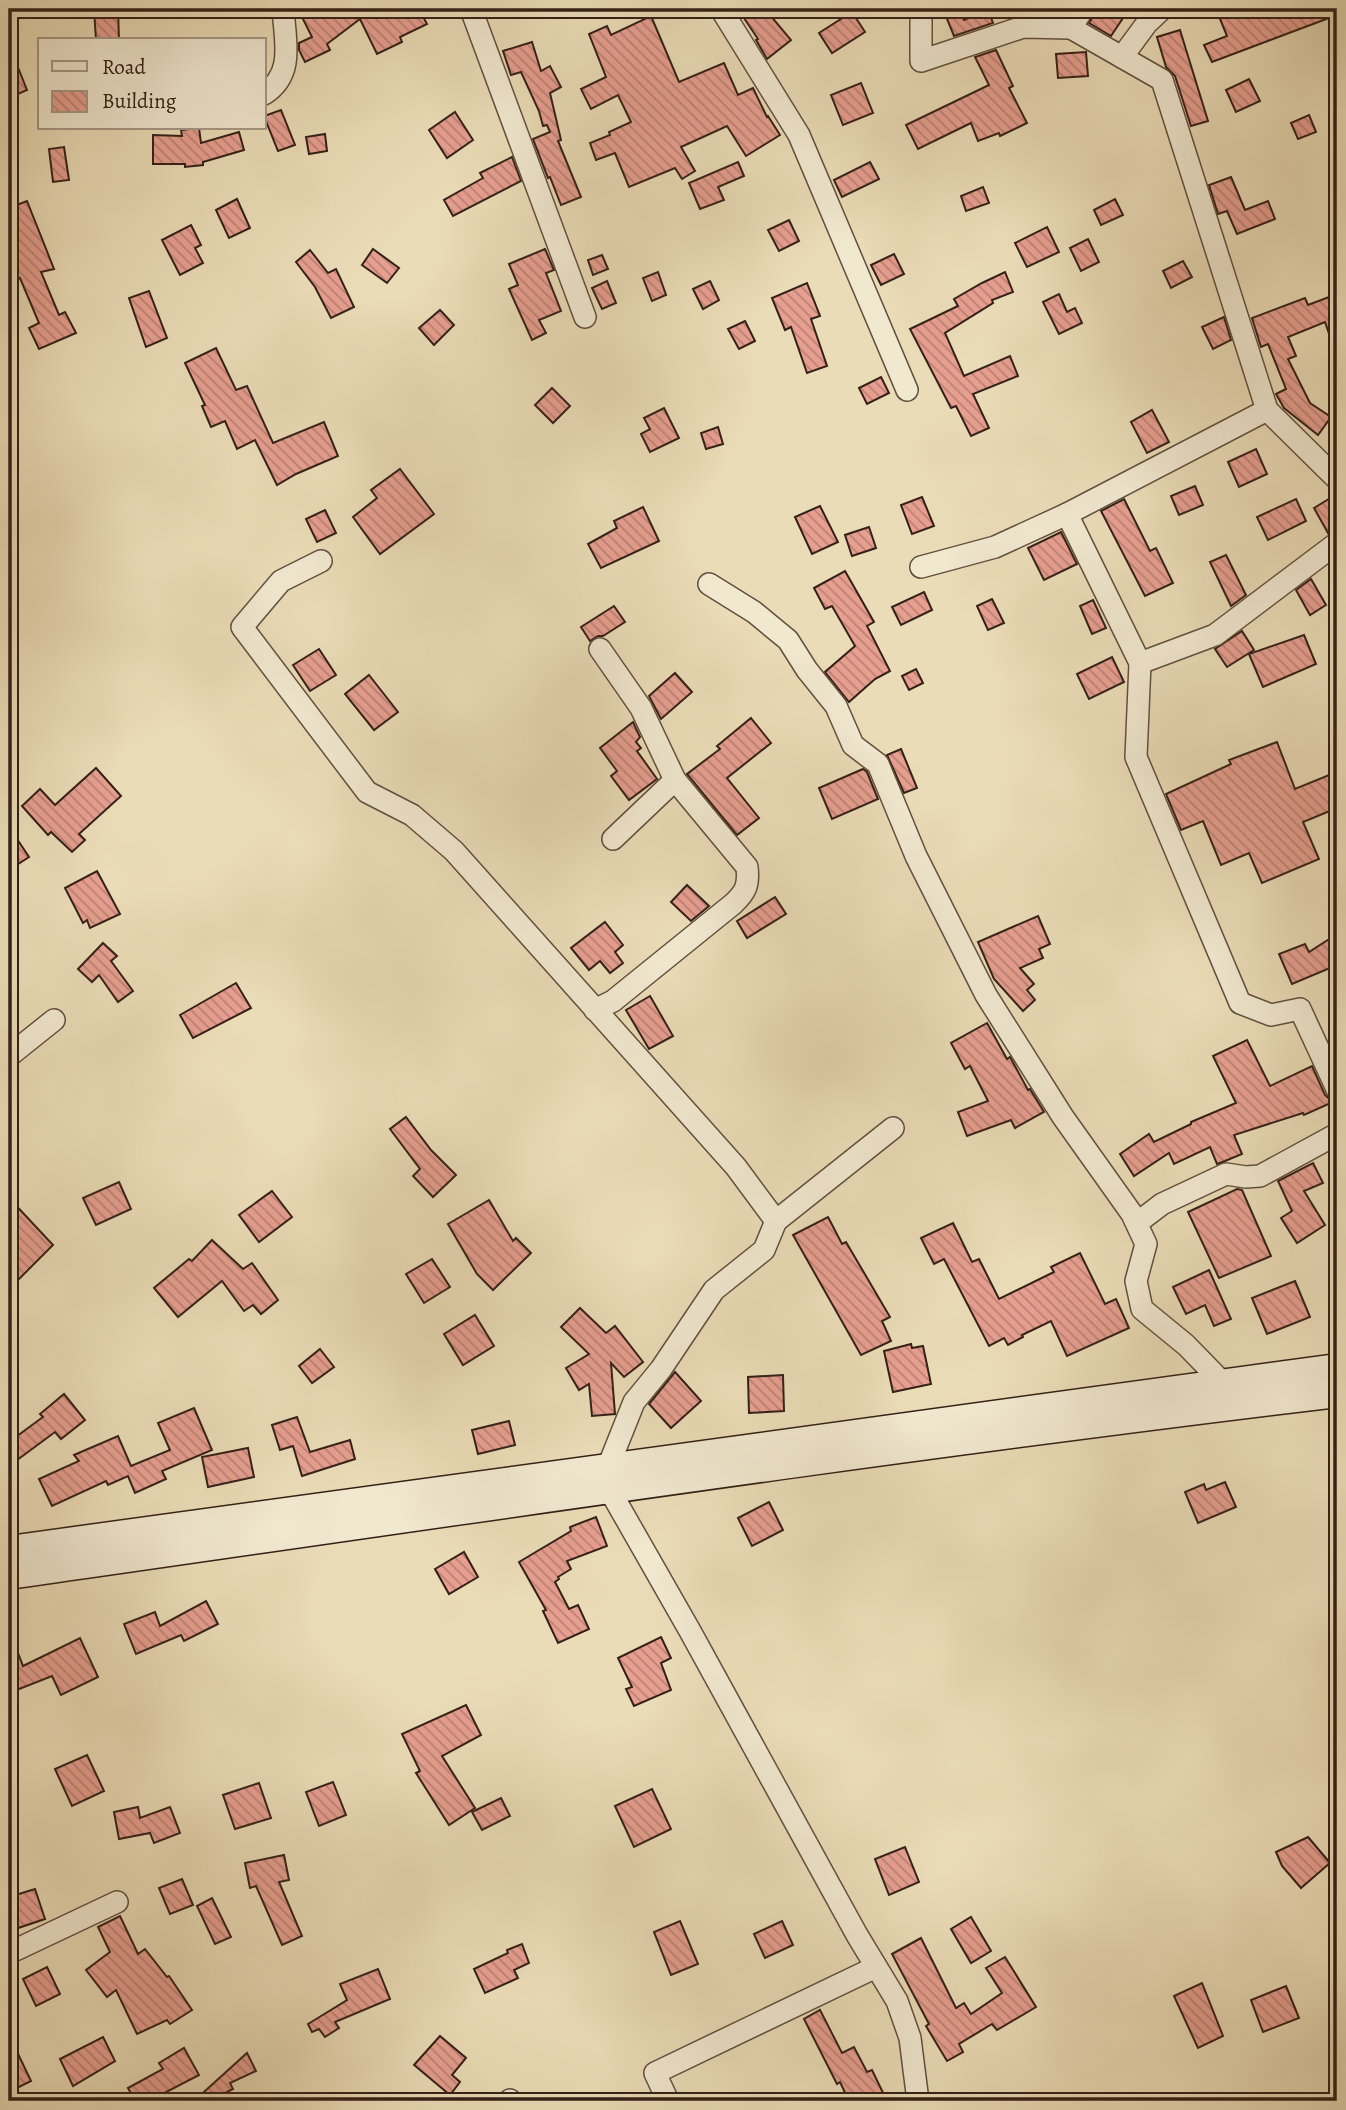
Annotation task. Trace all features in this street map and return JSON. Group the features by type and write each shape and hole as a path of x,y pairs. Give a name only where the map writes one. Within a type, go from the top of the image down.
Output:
{"street":[{"path":"266,93 276,86 285,71 283,9"},
{"path":"471,9 585,317"},
{"path":"721,9 799,135 907,390"},
{"path":"921,9 921,61 1023,27 1072,27 1162,80 1267,410 1337,480"},
{"path":"1072,27 1083,9"},
{"path":"1122,57 1147,23 1162,9"},
{"path":"921,567 995,547 1067,514 1267,410"},
{"path":"1067,514 1140,663 1136,757 1240,1003 1271,1015 1300,1009 1337,1089"},
{"path":"1140,663 1215,635 1337,542"},
{"path":"321,561 281,581 242,627 367,792 412,815 454,851 736,1167 776,1221"},
{"path":"709,584 754,612 788,640 807,670 836,706 853,746 878,764 916,856 986,995 1063,1117 1137,1223 1146,1244 1136,1281 1142,1309 1186,1345 1223,1383"},
{"path":"595,1010 614,1001 733,904 743,895 749,883 747,867 675,780 641,708 600,649"},
{"path":"613,839 675,780"},
{"path":"9,1056 54,1020"},
{"path":"893,1128 776,1221 764,1250 714,1290 662,1369 634,1402 608,1478 779,1797 897,2001 909,2038 918,2101"},
{"path":"1137,1223 1162,1204 1226,1174 1260,1176 1337,1134"},
{"path":"9,1576 608,1478 1223,1383 1337,1368"},
{"path":"9,1550 1337,1393"},
{"path":"9,1953 117,1902"},
{"path":"668,2101 655,2073 876,1966"}],"building":[{"path":"94,9 118,9 119,38 96,38"},
{"path":"298,9 419,9 427,24 400,37 402,42 377,54 360,19 327,44 330,50 305,62 299,50 299,43 312,37"},
{"path":"738,9 765,9 791,40 767,59 756,40 758,39"},
{"path":"943,9 959,9 964,20 988,10 993,23 954,36"},
{"path":"1107,9 1129,9 1111,36 1089,23 1096,11 1103,16"},
{"path":"1216,9 1337,9 1337,15 1212,62 1204,45 1227,36"},
{"path":"852,12 865,32 832,53 819,33"},
{"path":"651,16 679,82 724,63 738,95 753,88 767,117 780,135 746,156 727,126 681,147 695,171 682,179 675,168 629,187 615,153 596,160 590,143 631,122 618,95 591,109 581,89 606,77 589,34 607,26 611,35"},
{"path":"1180,30 1208,121 1191,126 1175,76 1166,67 1157,37"},
{"path":"532,42 541,71 550,66 561,87 550,93 561,140 558,141 581,197 561,205 533,139 550,132 547,125 543,126 521,72 511,75 503,51"},
{"path":"9,45 27,90 9,98"},
{"path":"996,50 1013,86 1009,88 1027,123 1000,136 999,133 978,141 971,123 918,149 906,125 989,85 975,57"},
{"path":"1086,52 1088,76 1058,78 1056,54"},
{"path":"1249,79 1260,101 1236,112 1226,90"},
{"path":"861,83 873,113 843,125 831,95"},
{"path":"281,110 295,145 278,151 266,115"},
{"path":"455,112 473,140 447,158 429,130"},
{"path":"1309,115 1316,132 1298,139 1291,123"},
{"path":"181,130 199,130 201,143 239,132 244,150 203,162 203,165 185,167 185,164 153,164 153,135 182,136"},
{"path":"325,134 327,151 309,154 306,137"},
{"path":"64,147 69,180 53,182 49,149"},
{"path":"512,157 521,181 453,216 444,200 483,178 480,173"},
{"path":"738,162 744,176 718,187 724,200 700,209 689,183"},
{"path":"870,162 879,179 842,197 834,180"},
{"path":"1231,177 1245,210 1268,201 1275,219 1237,234 1227,211 1218,214 1209,185"},
{"path":"983,187 989,203 966,211 961,196"},
{"path":"237,199 250,228 229,238 216,210"},
{"path":"1115,199 1123,215 1101,225 1094,210"},
{"path":"27,201 54,269 41,272 59,315 65,312 76,333 39,349 29,328 39,323 20,278 17,279 9,250 9,208"},
{"path":"789,220 799,241 779,251 768,230"},
{"path":"191,225 201,245 195,248 203,263 180,275 162,240"},
{"path":"1047,227 1059,252 1027,267 1015,243"},
{"path":"1088,239 1099,262 1081,271 1070,248"},
{"path":"373,249 399,268 387,283 362,265"},
{"path":"545,249 554,270 546,273 561,311 539,320 546,333 532,340 509,289 518,285 509,264"},
{"path":"310,250 328,273 336,269 354,307 331,318 315,287 296,262"},
{"path":"894,254 904,274 881,285 871,265"},
{"path":"602,255 608,269 593,275 588,260"},
{"path":"1183,261 1192,277 1171,288 1163,271"},
{"path":"658,272 666,295 652,301 643,278"},
{"path":"1005,272 1013,292 992,300 993,303 945,333 964,376 1010,356 1018,376 973,394 989,428 971,436 956,406 951,408 910,329 958,306 954,299"},
{"path":"607,281 616,303 602,309 592,288"},
{"path":"710,281 719,300 703,309 693,289"},
{"path":"807,283 820,316 811,319 827,366 807,373 791,327 785,330 772,298"},
{"path":"149,291 167,338 146,347 129,298"},
{"path":"1059,294 1067,312 1075,308 1082,323 1059,334 1043,302"},
{"path":"1337,294 1337,351 1325,322 1288,337 1296,356 1288,359 1310,403 1331,417 1318,435 1284,408 1276,394 1286,389 1268,344 1261,347 1252,318 1305,298 1308,305"},
{"path":"440,310 454,325 434,345 419,328"},
{"path":"1224,317 1231,340 1213,349 1202,327"},
{"path":"745,321 755,341 739,349 728,329"},
{"path":"216,348 236,390 247,386 273,443 324,422 338,456 277,485 255,440 237,449 225,421 211,427 202,406 205,405 185,363"},
{"path":"881,377 889,393 867,404 859,388"},
{"path":"552,388 570,406 553,423 535,405"},
{"path":"664,408 679,438 650,452 641,434 650,429 644,418"},
{"path":"1152,410 1169,442 1147,453 1131,422"},
{"path":"718,427 723,444 706,449 701,433"},
{"path":"1256,449 1267,474 1239,487 1228,462"},
{"path":"400,469 434,514 380,554 353,517 377,498 371,490"},
{"path":"1195,486 1203,505 1179,515 1171,496"},
{"path":"1337,494 1337,530 1328,533 1314,508"},
{"path":"922,497 934,526 912,534 901,505"},
{"path":"1124,499 1150,551 1156,548 1173,583 1145,596 1101,511"},
{"path":"1296,499 1306,521 1268,540 1257,517"},
{"path":"820,506 838,542 812,554 795,517"},
{"path":"643,507 659,541 601,568 588,544 617,528 614,521"},
{"path":"325,510 336,533 317,542 306,519"},
{"path":"869,527 876,548 852,556 845,535"},
{"path":"1061,532 1077,564 1044,580 1028,548"},
{"path":"1226,555 1246,595 1231,606 1210,562"},
{"path":"845,571 874,622 867,626 890,671 875,679 849,702 825,672 855,646 832,606 825,609 814,588"},
{"path":"1311,579 1326,605 1310,615 1296,590"},
{"path":"924,592 932,610 901,625 892,607"},
{"path":"992,599 1004,623 988,630 977,606"},
{"path":"1093,600 1106,628 1092,634 1080,606"},
{"path":"614,606 625,622 590,641 581,627"},
{"path":"1242,631 1254,650 1227,667 1215,649"},
{"path":"1304,635 1316,664 1263,687 1249,654"},
{"path":"319,649 336,675 310,691 293,665"},
{"path":"1112,657 1124,682 1089,699 1077,674"},
{"path":"916,669 923,683 909,690 902,676"},
{"path":"675,673 692,692 661,719 649,696"},
{"path":"369,675 398,712 374,730 345,694"},
{"path":"751,718 771,743 727,778 759,818 737,835 687,774 720,749 717,746"},
{"path":"633,722 640,737 636,742 641,748 637,751 657,779 629,800 611,776 617,771 600,748"},
{"path":"1277,742 1295,789 1329,775 1331,781 1337,778 1337,808 1303,822 1319,859 1262,883 1249,853 1221,865 1203,821 1181,830 1166,794 1231,764 1229,760"},
{"path":"901,749 917,788 904,793 887,755"},
{"path":"96,768 121,796 79,834 85,840 72,852 51,832 48,835 22,806 40,789 55,805"},
{"path":"863,769 867,772 878,799 832,819 819,788"},
{"path":"9,827 29,857 9,870"},
{"path":"97,871 120,914 90,928 87,920 83,923 65,888"},
{"path":"687,885 709,906 691,921 671,902"},
{"path":"775,897 786,914 747,938 737,921"},
{"path":"1038,916 1050,944 1039,949 1043,958 1020,968 1034,984 1027,990 1035,1000 1023,1011 994,979 978,942"},
{"path":"605,922 623,945 615,952 623,963 610,973 600,961 589,970 571,948"},
{"path":"1337,934 1337,965 1292,984 1279,954 1305,944 1309,952"},
{"path":"103,943 117,956 111,961 133,991 118,1002 99,975 92,982 78,969"},
{"path":"236,983 251,1008 193,1038 180,1015"},
{"path":"650,996 673,1036 649,1049 626,1010"},
{"path":"987,1023 1007,1059 1010,1057 1044,1112 1015,1128 1011,1120 967,1136 958,1112 988,1101 970,1066 965,1069 951,1043"},
{"path":"1247,1040 1270,1086 1312,1066 1325,1095 1333,1102 1304,1115 1303,1113 1234,1135 1242,1154 1217,1164 1210,1147 1174,1164 1169,1153 1134,1176 1120,1154 1149,1134 1154,1142 1191,1122 1236,1103 1213,1056"},
{"path":"406,1117 431,1150 456,1175 433,1197 413,1176 420,1169 390,1129"},
{"path":"1313,1163 1323,1183 1304,1191 1325,1225 1297,1243 1281,1218 1292,1211 1278,1181"},
{"path":"119,1182 131,1209 96,1225 83,1198"},
{"path":"1237,1189 1242,1190 1271,1256 1219,1278 1188,1212"},
{"path":"272,1191 292,1217 259,1242 239,1215"},
{"path":"9,1198 53,1245 9,1289"},
{"path":"489,1200 513,1241 516,1238 531,1253 493,1290 477,1274 448,1224"},
{"path":"828,1217 842,1244 846,1242 890,1317 882,1321 891,1341 861,1355 793,1235"},
{"path":"953,1223 972,1262 979,1259 999,1299 1054,1272 1051,1267 1080,1253 1105,1304 1116,1299 1129,1328 1067,1356 1051,1321 1008,1345 1004,1338 989,1346 944,1259 934,1264 921,1238"},
{"path":"212,1240 243,1269 252,1263 278,1300 261,1314 253,1305 244,1311 222,1281 178,1317 154,1288 189,1259 192,1261"},
{"path":"432,1259 450,1287 424,1303 406,1274"},
{"path":"1209,1270 1231,1319 1214,1326 1205,1305 1186,1314 1173,1287"},
{"path":"1295,1281 1310,1317 1267,1334 1252,1298"},
{"path":"580,1308 606,1333 615,1326 643,1362 624,1377 611,1363 615,1414 592,1416 589,1384 579,1390 566,1368 589,1354 561,1327"},
{"path":"475,1315 494,1346 463,1365 444,1334"},
{"path":"911,1344 912,1348 923,1346 931,1384 893,1392 884,1351"},
{"path":"320,1349 334,1367 312,1383 299,1366"},
{"path":"675,1372 701,1401 671,1428 649,1404"},
{"path":"783,1375 784,1411 749,1413 748,1377"},
{"path":"64,1394 85,1420 61,1439 55,1432 9,1466 9,1442 43,1417 40,1414"},
{"path":"194,1408 212,1450 162,1471 166,1479 135,1493 128,1476 108,1485 106,1481 52,1506 39,1479 79,1461 74,1455 118,1436 131,1466 170,1450 158,1423"},
{"path":"297,1417 310,1452 350,1440 355,1459 302,1476 293,1446 280,1450 272,1425"},
{"path":"509,1421 515,1445 478,1454 472,1430"},
{"path":"248,1448 254,1477 208,1487 202,1457"},
{"path":"1225,1482 1236,1507 1198,1523 1185,1492 1204,1484 1206,1490"},
{"path":"769,1502 783,1530 752,1546 738,1518"},
{"path":"596,1517 607,1546 567,1561 571,1569 555,1582 569,1609 578,1605 589,1629 558,1643 543,1611 546,1610 519,1562 571,1531 570,1527"},
{"path":"464,1552 478,1577 449,1594 435,1569"},
{"path":"206,1601 218,1624 184,1641 181,1635 136,1654 124,1624 155,1612 160,1626"},
{"path":"10,1632 23,1666 80,1638 98,1677 61,1695 52,1676 9,1693"},
{"path":"661,1637 671,1658 661,1663 671,1690 634,1706 626,1689 632,1687 618,1658"},
{"path":"466,1705 481,1735 442,1756 475,1808 449,1825 416,1773 420,1771 402,1734"},
{"path":"87,1755 104,1791 72,1806 55,1769"},
{"path":"333,1782 346,1815 319,1826 306,1792"},
{"path":"259,1783 271,1818 235,1829 223,1795"},
{"path":"652,1789 671,1829 634,1847 615,1806"},
{"path":"501,1798 510,1816 482,1830 472,1812"},
{"path":"138,1807 140,1818 170,1807 180,1833 154,1843 150,1833 119,1839 114,1812"},
{"path":"1308,1837 1330,1863 1301,1888 1282,1866 1276,1852"},
{"path":"905,1847 919,1882 889,1895 875,1859"},
{"path":"284,1855 289,1880 279,1882 302,1936 282,1945 256,1886 250,1888 245,1863"},
{"path":"182,1879 193,1905 170,1914 159,1888"},
{"path":"35,1889 45,1919 9,1931 9,1897"},
{"path":"212,1898 231,1937 215,1944 197,1906"},
{"path":"120,1916 138,1954 145,1949 167,1977 169,1976 192,2010 170,2024 167,2020 137,2034 116,1990 107,1997 86,1970 110,1952 98,1927"},
{"path":"971,1917 991,1951 971,1963 951,1929"},
{"path":"680,1921 698,1964 671,1975 654,1932"},
{"path":"782,1921 793,1945 765,1958 754,1934"},
{"path":"921,1938 956,2008 964,2003 971,2014 1002,1993 986,1968 1005,1957 1036,2007 997,2030 992,2024 959,2044 963,2052 947,2061 926,2026 929,2024 892,1954"},
{"path":"522,1944 529,1963 514,1970 518,1978 485,1993 474,1969"},
{"path":"47,1967 60,1994 36,2006 23,1979"},
{"path":"378,1969 390,1999 335,2022 339,2028 325,2037 319,2029 312,2032 308,2024 347,2000 340,1984"},
{"path":"1202,1983 1223,2036 1198,2048 1174,1996"},
{"path":"1286,1986 1299,2018 1263,2032 1251,2000"},
{"path":"820,2010 842,2053 854,2047 867,2072 872,2070 887,2101 849,2101 840,2082 837,2084 804,2019"},
{"path":"9,2035 31,2081 9,2092"},
{"path":"440,2036 466,2058 452,2075 460,2082 450,2095 414,2065"},
{"path":"103,2037 115,2061 73,2086 60,2059"},
{"path":"184,2048 199,2075 149,2101 135,2101 128,2088 163,2069 159,2063"},
{"path":"247,2053 256,2071 230,2083 233,2089 209,2101 194,2101"}]}
